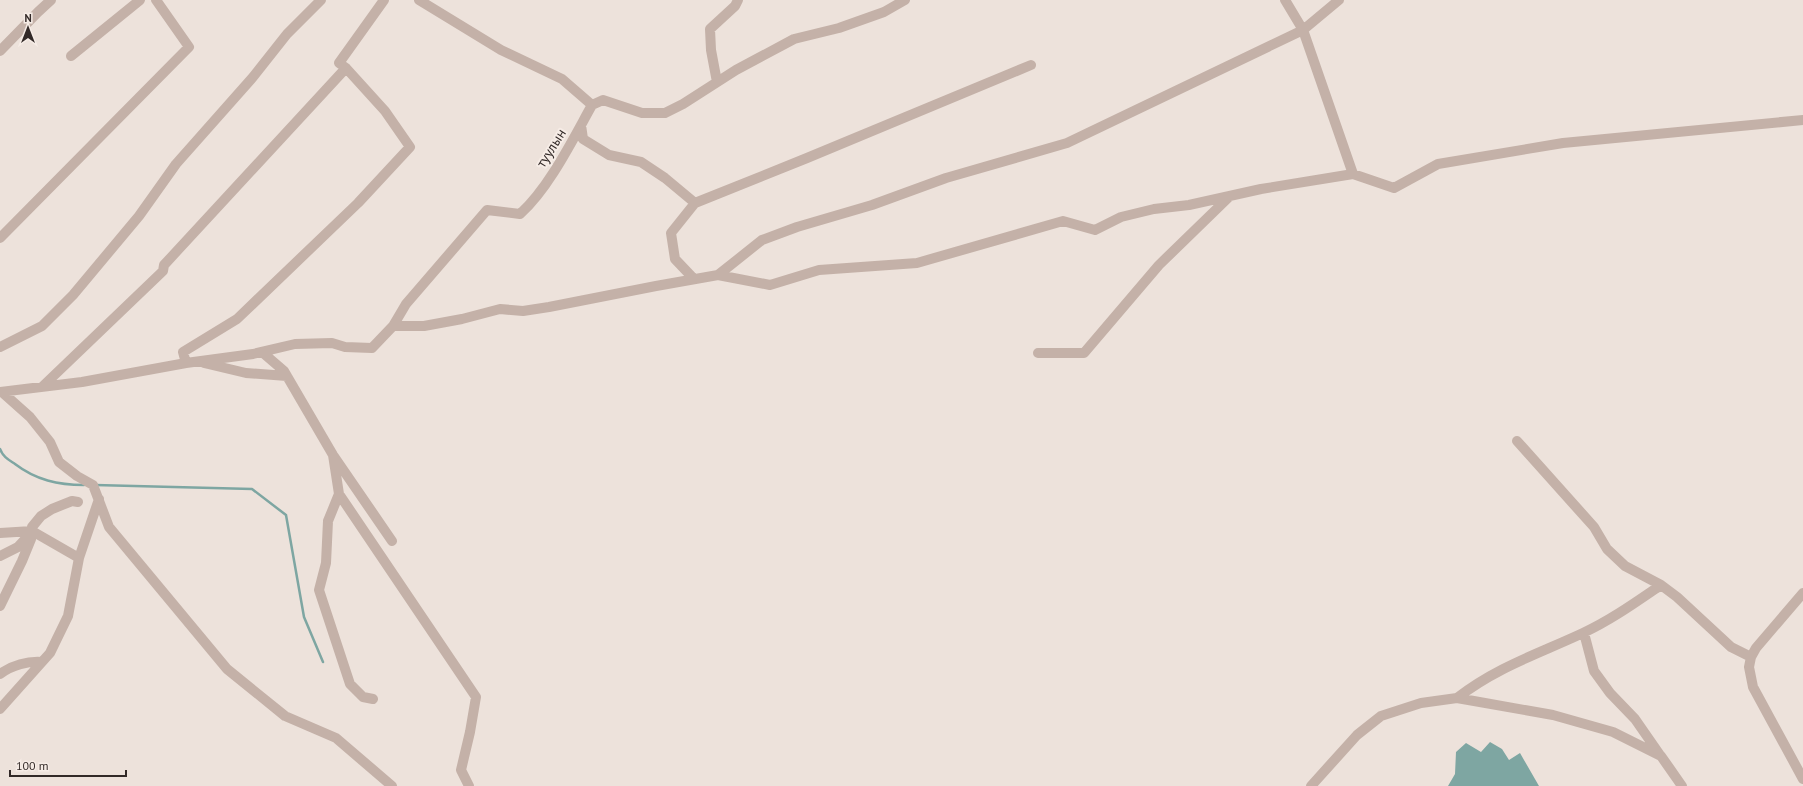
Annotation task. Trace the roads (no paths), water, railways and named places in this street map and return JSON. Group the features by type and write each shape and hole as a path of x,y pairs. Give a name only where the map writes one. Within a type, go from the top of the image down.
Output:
{"street":[{"path":"0,51 51,0"},
{"path":"71,56 140,0"},
{"path":"0,238 189,47 156,0"},
{"path":"0,347 42,326 73,295 139,216 176,164 253,77 287,34 321,0"},
{"path":"287,376 246,373 191,362 183,352 237,319 358,203 410,147 386,111 346,68 339,63 384,0"},
{"path":"419,0 501,50 562,79 592,105 603,100 642,113 665,113 683,104 736,70 794,39 839,28 884,12 905,0"},
{"path":"717,82 711,50 710,28 735,6 738,0"},
{"path":"1285,0 1303,30 1353,174"},
{"path":"718,275 762,240 797,227 872,205 946,178 1067,143 1303,30 1339,0"},
{"path":"694,279 675,259 671,233 695,203 1031,65"},
{"path":"42,387 163,271 164,265 346,68"},
{"name":"туулын","path":"392,326 406,304 487,210 520,214 531,204 568,149 592,105"},
{"path":"1,392 112,377 191,362 262,352 296,344 332,343 345,347 372,348 392,326 424,326 462,319 500,309 523,311 549,307 718,275 770,285 819,270 917,263 1063,221 1095,230 1120,217 1154,209 1189,205 1261,189 1353,174 1394,188 1438,164 1555,145 1803,120"},
{"path":"581,125 583,139 610,155 641,162 695,203"},
{"path":"1038,353 1084,353 1159,265 1230,196"},
{"path":"262,352 284,371 333,455 392,541"},
{"path":"1,392 30,417 50,442 60,462 77,476 93,485 109,527 227,669 286,716 336,738 392,786"},
{"path":"1517,441 1594,527 1608,549 1625,566 1661,585 1678,597 1731,647 1751,657"},
{"path":"333,455 339,494 476,697 461,770 470,786"},
{"path":"339,494 328,521 326,562 319,590 350,684 363,697 373,699"},
{"path":"0,709 50,653 68,616 78,558 99,499"},
{"path":"0,606 31,539 32,527 41,516 52,510 72,501 78,502"},
{"path":"0,533 32,532 78,558"},
{"path":"0,556 18,547 32,532"},
{"path":"1457,698 1492,674 1524,658 1584,633 1615,616 1661,585"},
{"path":"1803,593 1764,638 1751,657 1749,672 1753,687 1803,779"},
{"path":"1584,633 1594,671 1610,693 1635,719 1682,786"},
{"path":"0,674 6,669 22,664 42,662"},
{"path":"1311,786 1357,735 1382,716 1421,703 1457,698 1553,715 1613,732 1661,756"}],"water":[{"path":"1490,742 1502,749 1509,760 1520,753 1539,786 1448,786 1455,774 1456,752 1466,743 1481,752"}],"waterway":[{"path":"0,449 8,460 39,478 56,483 84,485"},
{"path":"95,485 252,489 286,515 304,617 323,662"}]}
